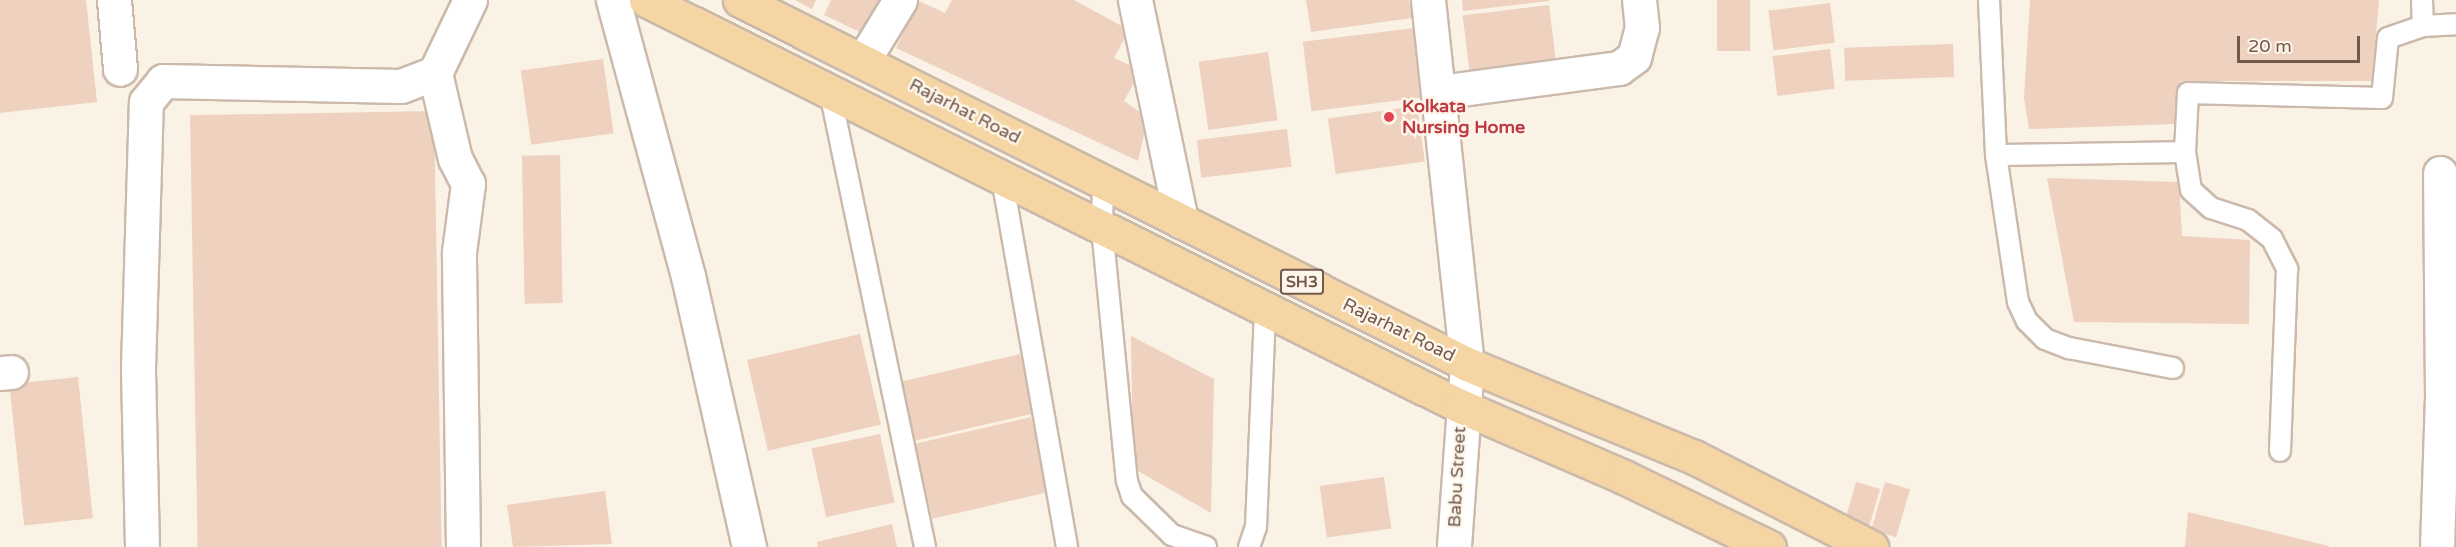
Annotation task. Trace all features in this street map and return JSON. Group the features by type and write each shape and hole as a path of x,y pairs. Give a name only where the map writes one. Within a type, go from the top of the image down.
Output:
{"main road":[{"name":"SH3","path":"646,0 1460,406 1624,477 1769,547"},
{"name":"Rajarhat Road","path":"740,0 864,59 1103,182 1467,364 1694,457 1871,547"}],"street":[{"path":"114,0 120,69"},
{"path":"463,547 459,252 468,184 455,159 435,73 470,0"},
{"path":"613,0 688,276 749,547"},
{"path":"864,59 900,0"},
{"path":"1135,0 1181,221"},
{"name":"Babu Street","path":"1428,0 1467,364 1460,406 1454,547"},
{"path":"1439,92 1619,68 1634,57 1642,28 1639,0"},
{"path":"142,547 138,368 146,102 163,81 401,86 435,73"},
{"path":"2437,547 2442,395 2440,173"}],"lane":[{"path":"1989,0 1996,155 2018,302 2027,321 2045,339 2069,348 2173,368"},
{"path":"2422,0 2423,26"},
{"path":"2280,451 2287,269 2271,239 2247,220 2211,208 2191,190 2185,152 2188,93 2382,98 2388,38 2423,26 2456,24"},
{"path":"830,92 925,547"},
{"path":"1996,155 2185,152"},
{"path":"1002,178 1067,547"},
{"path":"1103,182 1102,228 1130,488 1172,535 1206,547"},
{"path":"1249,547 1256,527 1265,309"}],"building":[{"path":"0,0 86,0 97,102 0,113"},
{"path":"795,0 816,0 812,9"},
{"path":"831,0 883,0 866,35 824,15"},
{"path":"952,0 1074,0 1129,30 1114,58 1141,70 1124,101 1148,118 1138,161 896,48 919,1 945,13"},
{"path":"1306,0 1409,0 1412,18 1311,32"},
{"path":"1462,0 1549,0 1549,1 1463,11"},
{"path":"1717,0 1750,0 1750,51 1717,51"},
{"path":"2030,0 2379,0 2372,81 2181,81 2174,124 2029,129 2024,98"},
{"path":"1830,3 1835,43 1773,50 1768,11"},
{"path":"1549,5 1556,64 1470,74 1463,16"},
{"path":"1414,28 1423,97 1311,111 1303,42"},
{"path":"1953,44 1954,77 1845,81 1844,48"},
{"path":"1830,49 1835,89 1777,96 1772,56"},
{"path":"1268,52 1278,120 1208,130 1199,62"},
{"path":"603,59 613,133 531,145 521,71"},
{"path":"1417,106 1425,161 1336,174 1328,119"},
{"path":"434,111 442,547 198,547 190,115"},
{"path":"1287,129 1292,167 1201,178 1197,140"},
{"path":"560,155 563,303 525,304 522,156"},
{"path":"2047,178 2179,182 2182,236 2250,240 2249,324 2074,322"},
{"path":"860,334 881,425 768,451 747,360"},
{"path":"1131,336 1214,379 1211,513 1133,468"},
{"path":"1020,354 1034,413 913,441 899,382"},
{"path":"78,377 93,518 24,525 9,384"},
{"path":"1031,417 1048,492 932,519 915,444"},
{"path":"880,434 895,502 826,517 812,449"},
{"path":"1384,477 1391,528 1327,538 1320,486"},
{"path":"1856,482 1880,489 1870,525 1846,519"},
{"path":"1885,482 1910,489 1896,537 1871,530"},
{"path":"605,491 612,544 513,547 507,505"},
{"path":"2188,512 2329,546 2329,547 2185,547"},
{"path":"892,524 897,547 818,547 817,542"}],"place":[{"name":"Kolkata Nursing Home","path":"1389,117"}]}
